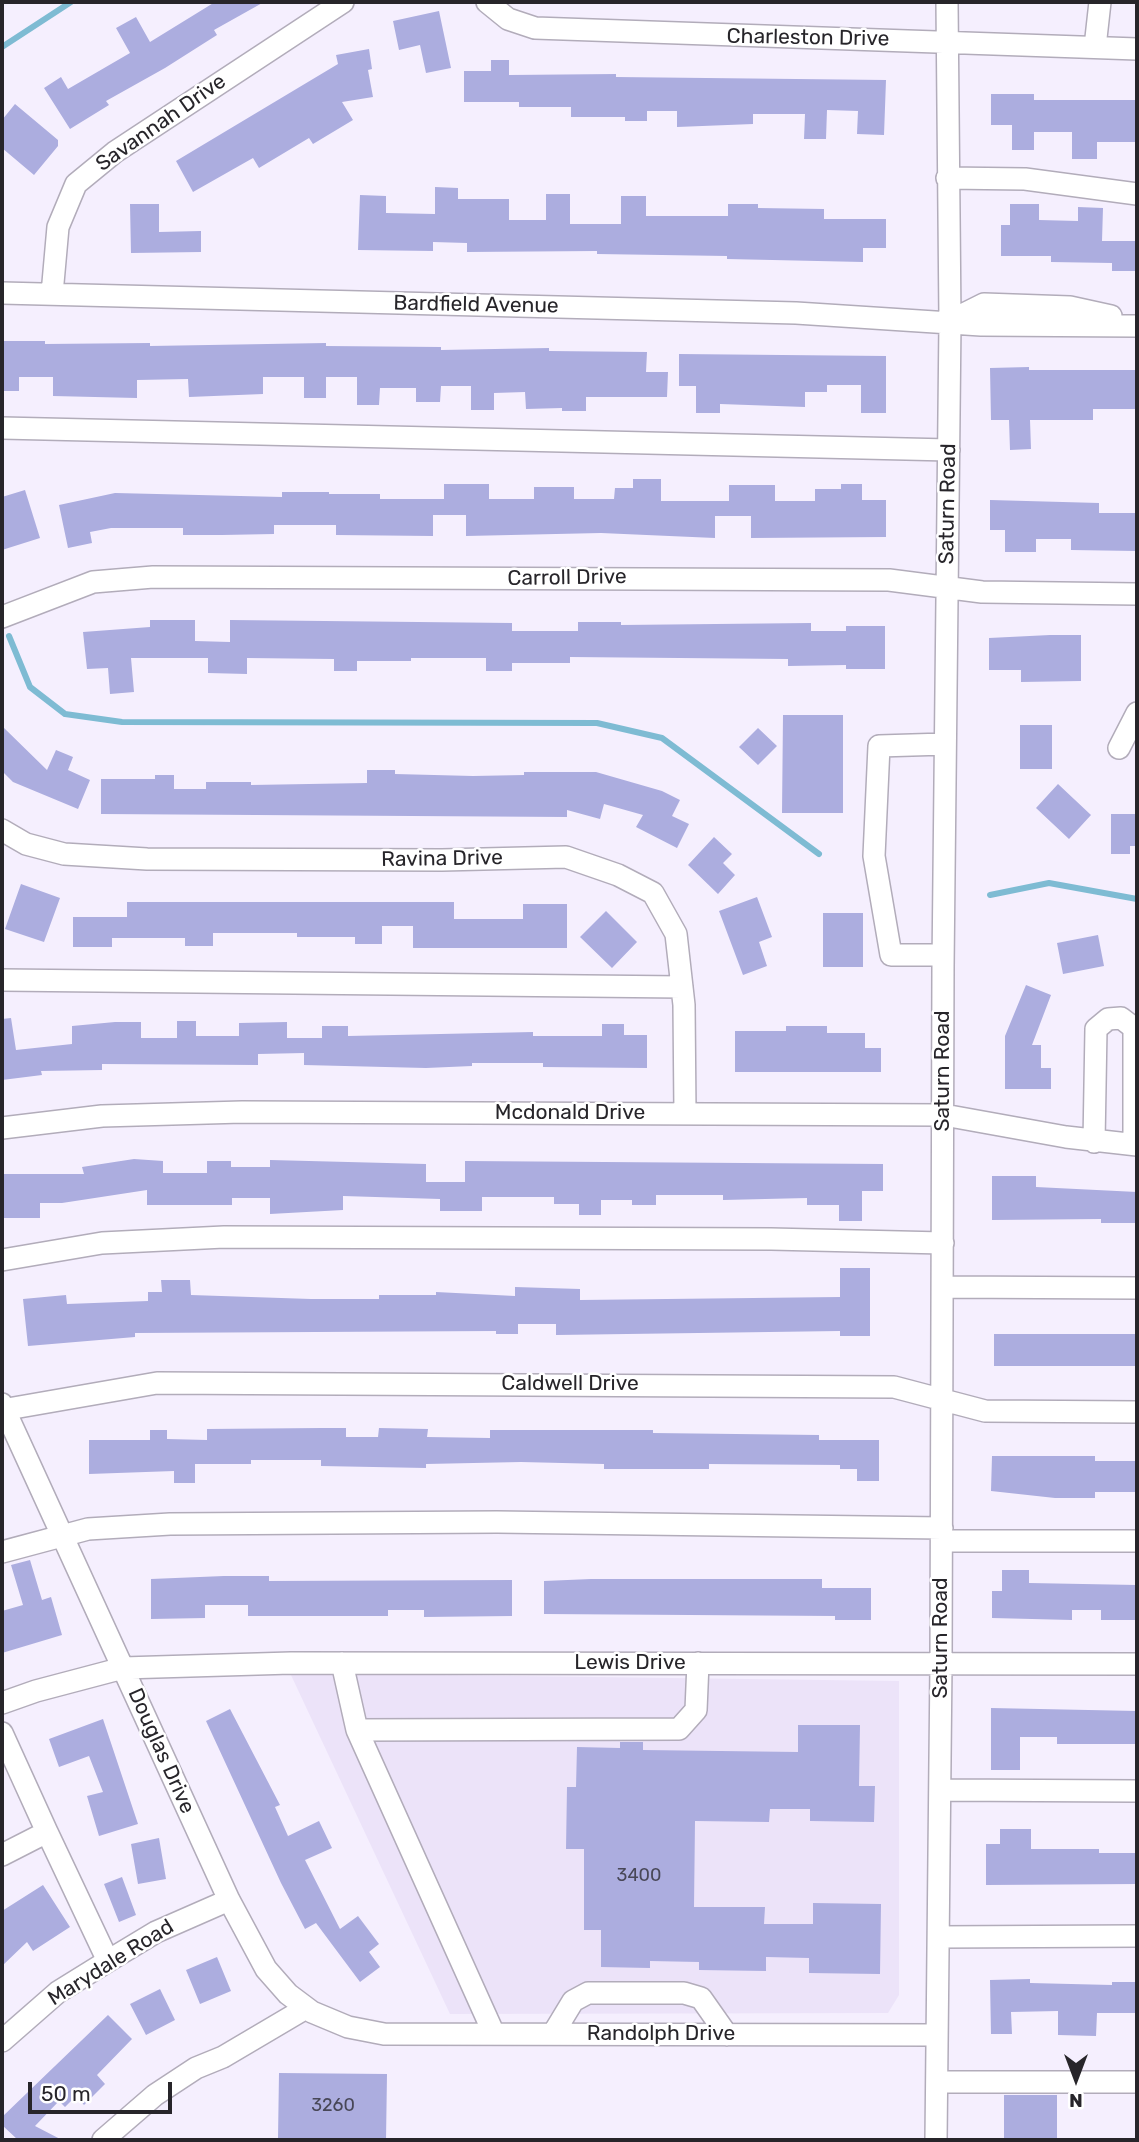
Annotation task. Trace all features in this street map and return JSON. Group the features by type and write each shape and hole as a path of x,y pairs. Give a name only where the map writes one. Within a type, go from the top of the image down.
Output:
{"street":[{"name":"Savannah Drive","path":"52,294 58,228 76,184 115,152 343,2"},
{"name":"Charleston Drive","path":"487,2 508,19 535,28 1137,49"},
{"name":"Saturn Road","path":"936,2140 942,1664 943,955 950,321 947,2"},
{"path":"1095,47 1100,2"},
{"path":"947,178 1025,178 1137,194"},
{"name":"Bardfield Avenue","path":"2,293 796,313 950,321 981,326 1137,324"},
{"path":"2,428 949,450"},
{"name":"Carroll Drive","path":"2,617 93,582 153,577 889,580 982,592 1137,594"},
{"path":"1119,748 1137,713"},
{"path":"943,955 891,955 874,856 879,746 945,744"},
{"name":"Ravina Drive","path":"2,830 26,844 64,854 147,859 442,860 566,857 618,876 653,893 676,934 682,987 685,1114"},
{"path":"2,980 682,987"},
{"path":"1094,1142 1096,1030 1108,1019 1121,1018 1135,1028 1135,1145"},
{"name":"Mcdonald Drive","path":"2,1128 102,1116 242,1112 944,1115 1094,1142 1135,1145"},
{"path":"2,1260 102,1243 212,1238 771,1239 943,1243"},
{"path":"943,1287 1137,1287"},
{"name":"Caldwell Drive","path":"3,1408 157,1383 894,1387 985,1411 1137,1412"},
{"name":"Douglas Drive","path":"3,1408 229,1900 266,1969 288,1994 306,2008 348,2027 384,2034"},
{"path":"2,1552 62,1535 129,1525 184,1523 497,1522 1137,1541"},
{"path":"342,1662 357,1730 494,2034"},
{"name":"Lewis Drive","path":"2,1703 123,1668 342,1662 1137,1664"},
{"path":"357,1730 680,1729 696,1710 698,1664"},
{"path":"2,1733 107,1961"},
{"path":"940,1790 1137,1791"},
{"path":"2,1855 47,1832"},
{"name":"Marydale Road","path":"2,2041 58,1992 107,1961 156,1932 229,1900"},
{"path":"939,1937 1137,1936"},
{"path":"553,2034 573,2001 588,1993 684,1993 701,1998 727,2035"},
{"path":"103,2140 155,2095 197,2068 223,2057 306,2008"},
{"name":"Randolph Drive","path":"384,2034 937,2035"},
{"path":"937,2082 1137,2082"}],"shaded area":[{"path":"290,1673 899,1681 899,1995 888,2013 450,2014"}],"building":[{"path":"215,2 264,2 214,30 217,35 106,101 109,105 70,129 44,88 61,77 68,89 130,53 116,28 136,17 150,42"},
{"path":"439,11 451,68 426,73 420,45 399,50 393,21"},
{"path":"369,49 372,69 368,70 373,97 342,102 353,120 313,144 309,138 259,168 253,158 193,192 176,161 338,64 336,55"},
{"path":"491,60 509,60 509,75 616,74 616,77 886,80 884,135 857,134 858,111 827,110 826,139 804,139 805,114 753,114 753,124 677,127 677,111 647,111 647,121 625,121 625,117 571,117 571,107 519,107 519,102 464,102 464,71 491,71"},
{"path":"991,94 1034,94 1034,100 1137,100 1137,142 1097,142 1097,159 1072,159 1072,132 1034,132 1034,150 1012,150 1012,125 991,125"},
{"path":"15,104 58,140 58,146 34,175 2,148 2,120"},
{"path":"435,187 458,188 458,199 509,199 509,220 546,220 546,194 570,194 570,224 621,224 621,196 646,196 646,216 728,216 728,204 758,204 758,208 824,209 824,219 886,219 886,248 863,248 863,262 597,254 597,251 467,252 467,243 433,242 433,251 358,250 360,195 386,196 386,213 435,214"},
{"path":"130,204 159,204 159,232 201,231 201,252 131,253"},
{"path":"1010,204 1039,204 1039,220 1078,221 1078,207 1103,208 1102,241 1137,241 1137,271 1112,271 1112,263 1051,262 1051,256 1001,256 1001,225 1010,225"},
{"path":"2,341 45,341 45,344 150,343 150,346 326,343 326,346 441,347 441,350 549,348 549,351 647,352 646,372 668,372 667,397 586,397 586,411 562,411 562,408 526,409 525,392 494,393 494,410 471,410 471,386 441,386 440,402 416,402 416,388 380,388 379,405 357,405 357,377 326,377 326,398 304,398 304,377 263,377 263,394 189,397 188,379 137,380 137,398 53,396 53,377 19,377 19,391 2,391"},
{"path":"679,354 886,356 886,413 861,413 861,385 827,385 827,392 805,392 805,407 720,404 720,413 696,413 696,386 679,386"},
{"path":"1029,367 1029,370 1137,370 1137,409 1093,409 1093,420 1030,420 1031,449 1010,450 1009,420 991,420 990,368"},
{"path":"633,479 661,479 661,501 729,501 729,485 775,485 775,501 815,501 815,489 841,489 841,484 862,484 862,500 886,500 886,537 751,538 751,516 715,516 715,538 601,533 466,536 466,515 433,515 433,536 336,535 336,525 274,525 274,534 222,535 183,535 183,528 111,528 90,532 92,543 68,548 59,505 115,493 282,497 282,492 329,492 380,494 380,499 444,499 444,484 489,484 489,499 534,499 534,487 574,487 574,499 614,499 615,488 633,488"},
{"path":"25,490 40,538 2,550 2,497"},
{"path":"990,500 1099,503 1099,513 1137,513 1136,551 1071,550 1071,539 1036,539 1036,552 1005,552 1005,530 990,530"},
{"path":"150,620 195,620 195,641 230,642 230,620 512,623 512,631 578,631 578,622 621,622 621,625 811,623 811,631 846,631 846,626 885,626 885,669 846,669 846,665 788,666 788,659 570,657 570,663 512,663 512,671 486,671 486,658 411,658 411,661 357,661 357,671 334,671 334,659 247,658 247,674 208,673 208,658 131,658 134,692 110,694 108,668 87,669 83,632 150,627"},
{"path":"1081,635 1081,681 1021,682 1021,670 989,670 989,638"},
{"path":"783,715 843,715 843,813 782,813"},
{"path":"1020,725 1052,725 1052,769 1020,769"},
{"path":"2,726 47,770 56,750 73,757 68,770 90,780 78,809 13,782 2,771"},
{"path":"758,728 777,746 758,765 739,747"},
{"path":"367,770 395,770 395,774 473,776 524,775 524,772 596,772 662,791 680,800 672,816 689,824 677,848 636,827 643,815 604,804 600,819 567,810 567,817 101,814 101,779 155,779 155,775 174,775 174,789 206,789 206,782 251,782 251,785 367,783"},
{"path":"1058,784 1091,815 1069,839 1036,808"},
{"path":"1111,814 1137,814 1137,846 1130,846 1130,854 1111,854"},
{"path":"714,837 732,854 723,863 735,875 718,894 688,865"},
{"path":"21,884 60,898 44,942 5,929"},
{"path":"757,897 772,937 759,942 767,966 743,975 719,911"},
{"path":"127,902 454,902 454,919 523,919 523,904 567,904 567,948 413,948 413,926 382,926 382,944 355,944 355,937 297,937 297,933 213,933 213,946 185,946 185,938 112,938 112,947 73,947 73,917 127,917"},
{"path":"606,911 637,942 612,968 580,937"},
{"path":"823,913 863,913 863,967 823,967"},
{"path":"1098,935 1104,966 1063,974 1057,943"},
{"path":"1026,985 1051,995 1032,1045 1041,1045 1041,1068 1051,1068 1051,1089 1005,1089 1005,1036"},
{"path":"11,1018 16,1050 72,1044 72,1026 115,1022 141,1022 141,1038 177,1038 177,1021 196,1021 196,1036 239,1036 239,1023 287,1022 287,1038 322,1038 322,1026 348,1026 348,1036 533,1032 533,1036 602,1036 602,1024 624,1024 624,1035 647,1035 647,1068 543,1067 543,1063 472,1063 472,1066 426,1068 304,1065 304,1053 258,1054 258,1065 102,1064 102,1070 41,1071 42,1075 2,1080 2,1019"},
{"path":"786,1026 827,1026 827,1033 865,1033 865,1048 881,1048 881,1072 735,1072 735,1031 786,1031"},
{"path":"134,1159 163,1161 163,1173 207,1173 207,1161 231,1161 231,1167 270,1167 270,1160 426,1164 426,1182 465,1182 465,1161 883,1164 883,1191 862,1191 862,1221 839,1221 839,1205 807,1205 807,1198 723,1200 723,1195 656,1195 656,1205 632,1205 632,1200 601,1200 601,1215 579,1215 579,1204 554,1204 554,1197 482,1197 482,1211 440,1211 440,1199 343,1196 343,1210 270,1214 270,1198 232,1198 232,1205 147,1205 147,1190 62,1203 40,1203 40,1218 2,1218 2,1174 84,1174 82,1167"},
{"path":"992,1176 1036,1176 1036,1187 1137,1192 1137,1223 1101,1223 1101,1219 992,1220"},
{"path":"840,1268 870,1268 870,1336 840,1336 840,1331 556,1335 556,1324 518,1324 518,1334 496,1334 496,1331 135,1333 135,1337 28,1346 23,1299 66,1295 67,1304 148,1301 148,1292 162,1292 161,1280 190,1280 191,1295 311,1299 379,1299 379,1295 436,1295 436,1292 515,1296 515,1287 580,1289 580,1300 840,1297"},
{"path":"994,1334 1137,1334 1137,1366 994,1366"},
{"path":"346,1428 346,1437 378,1437 379,1428 428,1429 427,1437 490,1438 490,1430 653,1430 653,1433 819,1435 819,1440 879,1440 879,1481 857,1481 857,1469 840,1469 840,1465 709,1464 709,1469 604,1469 604,1464 521,1462 426,1464 426,1468 321,1466 321,1460 251,1460 251,1464 195,1464 195,1483 174,1483 174,1471 89,1474 89,1440 150,1440 150,1430 167,1430 167,1439 207,1440 207,1429"},
{"path":"992,1456 1095,1456 1095,1461 1137,1461 1137,1492 1095,1492 1095,1498 1055,1498 991,1491"},
{"path":"30,1560 42,1600 51,1597 62,1635 2,1653 2,1611 23,1605 11,1565"},
{"path":"1002,1570 1029,1570 1029,1583 1137,1585 1137,1620 1101,1620 1101,1610 1072,1610 1072,1620 992,1618 992,1591 1002,1591"},
{"path":"269,1576 269,1581 512,1580 512,1616 424,1617 424,1610 388,1610 388,1616 248,1616 248,1605 205,1605 205,1618 151,1619 151,1579"},
{"path":"822,1579 822,1588 871,1588 871,1620 835,1620 835,1616 544,1614 544,1581"},
{"path":"991,1708 1137,1711 1137,1744 1057,1744 1057,1737 1020,1737 1020,1770 991,1770"},
{"path":"230,1709 280,1805 275,1807 288,1836 319,1821 332,1848 305,1860 340,1929 358,1916 379,1944 369,1952 380,1967 360,1982 316,1923 305,1929 281,1883 206,1721"},
{"path":"103,1719 138,1824 99,1836 87,1796 103,1792 89,1756 59,1767 49,1739"},
{"path":"798,1725 860,1725 859,1786 875,1786 874,1822 810,1821 810,1809 770,1809 769,1822 695,1821 694,1907 765,1907 764,1924 813,1924 813,1903 881,1904 880,1974 809,1973 809,1958 766,1957 766,1971 699,1970 699,1962 650,1961 650,1968 601,1967 601,1930 584,1930 584,1849 566,1849 567,1787 576,1787 577,1747 620,1748 620,1742 643,1742 643,1750 798,1752"},
{"path":"1000,1829 1031,1829 1031,1849 1099,1849 1099,1853 1137,1853 1137,1884 986,1885 986,1844 1000,1844"},
{"path":"159,1838 166,1879 138,1884 131,1844"},
{"path":"122,1877 136,1915 119,1922 104,1884"},
{"path":"43,1885 70,1927 33,1951 27,1942 2,1966 2,1911"},
{"path":"217,1957 231,1991 200,2004 186,1970"},
{"path":"1030,1979 1030,1983 1112,1985 1112,1982 1137,1982 1137,2013 1097,2013 1096,2036 1058,2035 1058,2011 1011,2012 1012,2034 991,2034 990,1980"},
{"path":"160,1989 175,2020 146,2035 130,2004"},
{"path":"108,2015 132,2039 97,2075 105,2084 84,2105 76,2096 65,2107 59,2101 35,2126 62,2140 18,2140 2,2125 2,2117"},
{"path":"279,2073 387,2074 386,2140 278,2138"},
{"path":"1004,2095 1057,2095 1057,2140 1004,2140"}],"waterway":[{"path":"2,47 71,2"},
{"path":"9,636 30,687 65,714 122,722 597,723 662,738 819,854"},
{"path":"990,895 1049,883 1137,899"}]}
